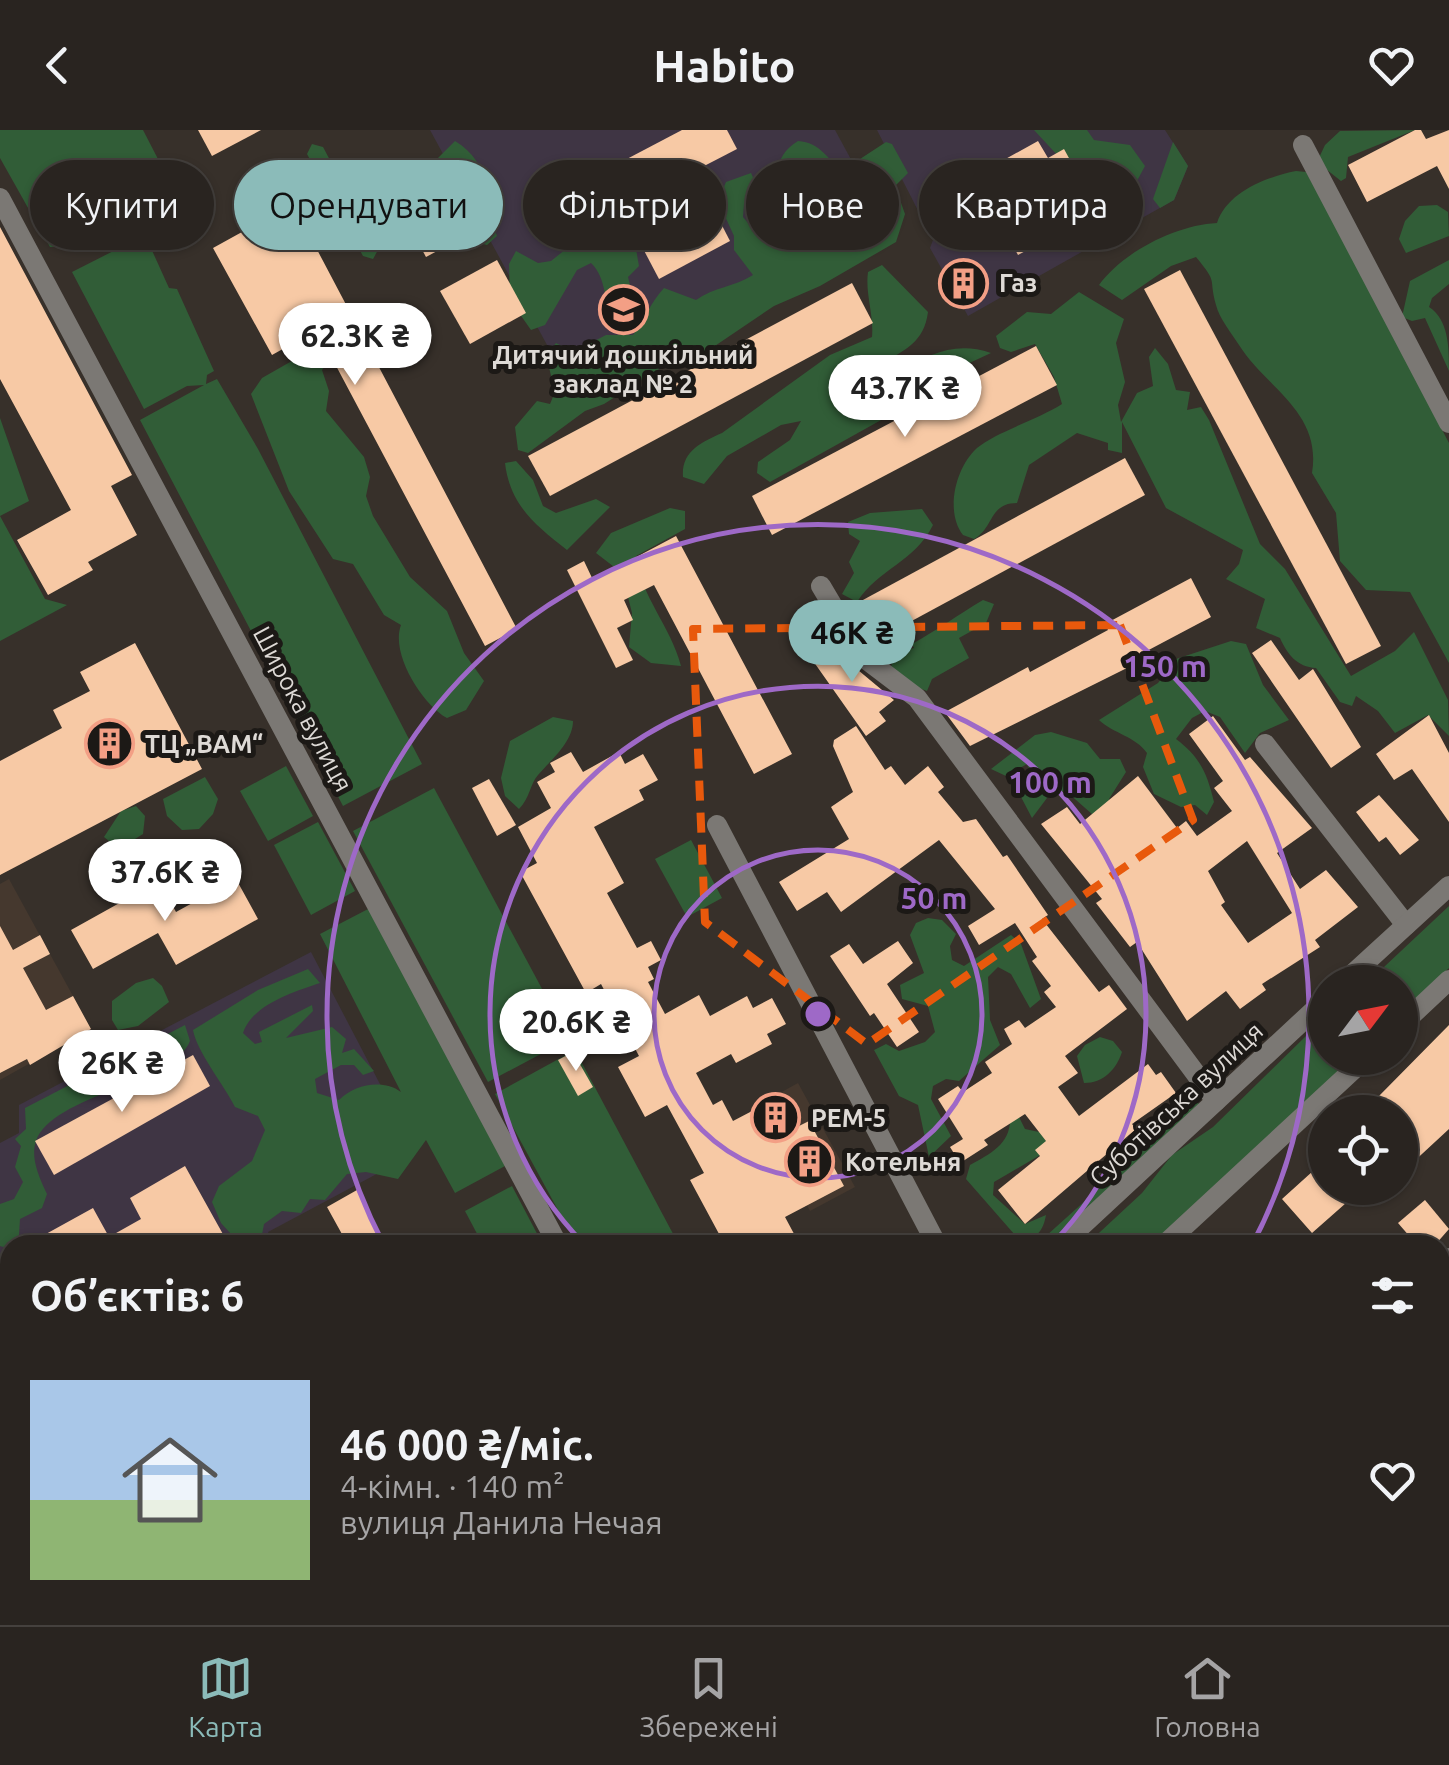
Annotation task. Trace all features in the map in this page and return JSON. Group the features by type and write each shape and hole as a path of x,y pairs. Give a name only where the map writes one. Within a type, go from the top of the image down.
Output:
{"street":[{"path":"1303,145 1449,423"},
{"name":"Широка вулиця","path":"0,198 553,1235"},
{"path":"821,586 862,657 917,698 1216,1101"},
{"path":"1265,744 1406,925"},
{"path":"717,826 933,1235"},
{"path":"1362,965 1449,886"},
{"path":"1418,1009 1449,980"},
{"name":"Суботівська вулиця","path":"1072,1235 1308,1016"},
{"path":"1175,1235 1348,1075"}],"highlighted area":[{"path":"1120,625 1193,820 867,1044 705,922 693,629"}],"shaded area":[{"path":"430,130 835,130 851,160 746,160 746,250 828,250 571,389 495,250 503,250 503,160 446,160"},
{"path":"877,130 1165,130 1188,166 1174,200 1143,217 1143,160 919,160 919,212 899,173 899,160 892,160"},
{"path":"931,250 1085,250 968,316"},
{"path":"9,879 91,1029 0,1080 0,884"},
{"path":"311,952 416,1153 268,1232 269,1235 0,1235 0,1143 19,1133 19,1105"},
{"path":"798,1083 855,1187 810,1211 754,1107"}],"green space":[{"path":"0,130 143,130 158,160 30,160 30,211 0,158"},
{"path":"1034,130 1087,130 1094,140 1130,145 1141,160 1065,160"},
{"path":"1415,130 1348,157 1346,178 1341,181 1317,162 1325,145 1340,131"},
{"path":"455,141 475,160 436,160"},
{"path":"798,141 806,142 831,160 780,160"},
{"path":"886,142 892,144 908,173 899,182 899,160 860,159"},
{"path":"1173,142 1188,166 1174,200 1160,208 1153,199"},
{"path":"312,144 323,147 330,160 310,160 307,154"},
{"path":"1306,172 1449,443 1449,663 1410,592 1366,590 1340,561 1336,513 1312,473 1309,433 1301,417 1226,326 1210,277 1196,257 1171,266 1122,300 1099,285 1122,262 1152,242 1185,229 1217,223 1238,195 1272,177"},
{"path":"746,175 743,217 746,250 882,250 820,286 774,306 703,354 678,357 604,404 585,411 528,453 518,450 515,427 537,401 550,404 555,392 546,355 556,343 573,352 606,335 633,335 664,288 696,300 753,275 734,250 734,236 726,218 726,182"},
{"path":"899,197 905,214 899,233"},
{"path":"1437,205 1448,212 1449,236 1406,253 1399,239 1405,221 1419,206"},
{"path":"115,250 152,250 169,288 177,289 214,371 207,375 206,384 217,379 258,449 422,764 343,806 140,420 204,385 187,386 144,409 72,272"},
{"path":"360,250 378,250 373,259 363,256"},
{"path":"565,250 636,250 639,266 628,277 635,305 626,321 615,326 600,277 591,263 577,270 545,325 531,330 510,300 509,264 516,251 538,263 551,261"},
{"path":"1449,260 1449,284 1432,298 1429,307 1444,327 1449,371 1425,318 1412,321 1402,317 1410,281"},
{"path":"882,265 928,312 918,338 882,364 898,371 954,349 991,353 937,378 917,400 770,482 757,473 758,462 790,440 801,421 781,425 727,456 704,484 683,477 685,460 700,444 722,433 830,355 872,337 868,272"},
{"path":"1079,292 1124,319 1116,343 1125,382 1118,405 1121,422 1137,393 1153,386 1149,357 1155,348 1168,364 1176,390 1190,392 1187,410 1201,407 1209,420 1260,544 1285,569 1351,676 1395,651 1414,632 1448,700 1449,736 1428,715 1395,733 1378,711 1356,696 1352,706 1340,702 1316,668 1298,662 1280,638 1256,628 1265,599 1226,579 1239,564 1243,550 1166,508 1122,422 1122,453 1108,450 1108,443 1077,433 1029,465 1017,503 996,511 974,539 963,535 954,515 955,490 969,457 995,436 1062,404 1054,377 1035,344 1011,352 1000,348 996,336 1027,312 1051,314"},
{"path":"362,321 374,338 341,345 322,370 329,391 326,411 364,457 370,477 366,496 373,516 410,577 447,611 464,653 484,681 466,710 447,718 419,691 404,664 401,625 384,615 353,564 333,559 289,491 251,394 262,378"},
{"path":"0,418 29,501 0,516"},
{"path":"516,461 533,480 543,506 556,513 596,499 610,507 567,550 535,523 518,502 505,463"},
{"path":"670,508 685,511 685,529 636,556 643,584 681,666 651,663 629,647 632,613 622,573 596,553 611,533"},
{"path":"922,509 933,525 916,548 875,581 857,602 842,594 854,573 849,562 860,541 849,534 848,522 870,513"},
{"path":"0,516 45,599 67,605 0,641"},
{"path":"983,600 994,604 986,623 959,638 969,658 932,679 927,691 894,679 889,671 897,652 914,648 912,644"},
{"path":"1231,641 1246,644 1263,685 1289,720 1260,733 1245,753 1220,717 1205,711 1192,718 1176,739 1197,759 1205,774 1214,802 1207,815 1195,805 1181,807 1154,794 1143,767 1147,753 1099,720 1158,683 1176,659"},
{"path":"553,717 573,721 572,729 535,779 519,809 505,796 501,778 510,741"},
{"path":"1051,732 1087,743 1100,759 1120,759 1126,772 1109,799 1123,814 1101,822 1067,792 1053,790 1032,818 1021,797 1036,784 1027,764 1006,776 991,769 1035,735"},
{"path":"286,766 313,816 268,841 240,791"},
{"path":"205,777 218,799 213,814 199,829 182,830 167,816 163,799"},
{"path":"434,788 569,1039 488,1082 353,831"},
{"path":"136,806 145,816 143,834 119,849 104,837 121,811"},
{"path":"318,822 355,891 311,915 274,845"},
{"path":"691,840 722,898 687,917 655,859"},
{"path":"1449,906 1449,968 1418,997 1418,965 1386,965"},
{"path":"370,908 505,1166 455,1193 426,1140 398,1179 366,1172 347,1174 325,1200 310,1199 301,1213 282,1211 264,1224 262,1235 232,1235 221,1223 212,1202 219,1186 252,1161 265,1130 258,1116 235,1107 193,1030 258,990 308,969 320,983 264,1007 243,1033 255,1044 262,1042 259,1032 312,1005 313,1011 286,1038 332,1027 346,1039 342,1053 354,1049 374,1071 363,1075 354,1065 341,1065 315,1079 317,1093 339,1100 369,1085 401,1092 320,934"},
{"path":"928,918 942,920 956,934 950,946 952,960 964,966 1011,935 1021,944 1041,999 1030,1008 1011,974 998,967 988,977 990,1020 1000,1045 959,1081 946,1079 933,1086 931,1099 951,1136 929,1157 918,1105 899,1096 874,1050 886,1044 899,1051 925,1042 935,1032 928,1006 902,999 900,985 924,973 910,935 916,923"},
{"path":"153,978 162,986 169,1002 138,1026 118,1030 112,1020 112,1001 136,983"},
{"path":"185,1025 190,1041 179,1055 161,1068 65,1112 47,1125 34,1148 47,1194 42,1208 20,1219 19,1235 0,1235 0,1204 14,1199 23,1182 15,1167 21,1146 15,1139 26,1129 25,1108"},
{"path":"1308,1035 1308,1075 1344,1075 1321,1095 1308,1095 1308,1106 1161,1235 1097,1235 1142,1193 1172,1155 1213,1127"},
{"path":"1100,1037 1113,1041 1122,1052 1108,1074 1084,1083 1077,1056 1085,1045"},
{"path":"575,1050 674,1235 572,1235 495,1094"},
{"path":"1196,1101 1202,1107 1060,1235 1047,1235"},
{"path":"1019,1117 1025,1129 1039,1132 1061,1119 1042,1154 994,1182 993,1195 1025,1224 1046,1215 1036,1235 1015,1235 966,1179 970,1165 1003,1141 1010,1118"},
{"path":"512,1186 538,1235 478,1235 465,1211"}],"building":[{"path":"198,130 261,130 212,156"},
{"path":"682,130 727,130 737,149 716,160 625,160"},
{"path":"1421,130 1426,139 1449,130 1449,189 1437,166 1367,202 1348,165"},
{"path":"1038,141 1048,158 1064,149 1070,160 1004,160"},
{"path":"0,227 132,475 111,486 137,535 88,562 93,570 48,595 17,540 71,510 0,379"},
{"path":"234,236 234,250 317,250 517,629 485,646 317,330 272,355 214,247"},
{"path":"644,250 713,250 659,279"},
{"path":"497,260 526,313 470,344 440,291"},
{"name":"Газ","path":"965,262 979,288 959,299 945,274"},
{"path":"1180,270 1381,646 1346,664 1144,289"},
{"path":"852,283 873,323 550,496 528,456"},
{"path":"1036,346 1057,385 772,535 752,496"},
{"path":"1125,458 1145,495 871,643 850,607"},
{"path":"676,536 792,754 754,774 654,585 624,600 633,620 617,628 633,660 616,668 567,570 584,561 593,580"},
{"path":"1191,578 1211,617 1126,662 1129,667 970,746 945,712 1108,630 1105,624"},
{"path":"825,620 852,665 894,700 879,712 886,721 866,736 811,658 831,642 821,623"},
{"path":"1271,640 1299,680 1313,669 1361,747 1331,768 1252,653"},
{"name":"ТЦ „ВАМ“","path":"135,643 202,769 0,875 0,761 62,728 53,710 90,691 80,672"},
{"path":"1429,715 1449,753 1449,822 1412,769 1394,780 1376,754"},
{"path":"1213,716 1245,760 1250,757 1312,828 1277,853 1300,889 1326,870 1358,907 1315,940 1320,947 1262,984 1266,990 1240,1009 1226,991 1187,1021 1137,942 1130,947 1096,903 1102,899 1041,824 1067,807 1080,824 1138,776 1177,828 1186,821 1197,836 1232,811 1214,788 1223,781 1189,734","holes":["1247,841 1292,913 1248,943 1221,905 1225,902 1208,871"]},
{"path":"856,726 885,770 891,766 905,785 928,766 944,787 938,792 963,822 976,819 1003,857 1007,855 1048,915 1042,919 1099,992 1109,985 1127,1009 1065,1056 1078,1073 1058,1087 1079,1116 1148,1064 1156,1075 1161,1072 1176,1093 1132,1124 1136,1129 1025,1224 998,1190 1040,1156 1035,1150 1046,1141 1025,1114 984,1140 988,1145 960,1163 950,1147 963,1139 938,1099 958,1086 963,1092 992,1073 985,1062 1012,1044 1004,1029 1019,1020 1025,1028 1056,1007 1044,992 1051,986 1032,961 1037,957 1015,923 979,945 968,926 995,909 939,840 841,912 827,892 797,911 779,882 849,839 831,807 853,792 833,746 834,740"},
{"path":"571,752 583,772 619,752 625,764 643,754 658,780 639,790 644,800 594,827 624,883 607,893 637,948 651,941 661,960 648,967 654,979 648,982 665,1014 699,995 710,1016 747,996 753,1008 772,998 786,1024 767,1034 772,1044 736,1063 731,1054 696,1073 713,1105 722,1100 733,1121 777,1098 793,1129 809,1121 844,1186 785,1217 795,1235 720,1235 690,1180 704,1173 667,1105 645,1117 618,1067 639,1056 601,984 586,993 520,872 537,863 518,827 551,808 537,782 555,772 550,763"},
{"path":"489,779 516,825 497,836 472,788"},
{"path":"1379,795 1419,840 1400,855 1386,837 1379,842 1356,812"},
{"path":"236,879 258,919 176,965 158,933 93,969 71,930 159,881 176,912"},
{"path":"0,926 13,950 40,935 50,954 23,968 46,1010 73,996 91,1029 30,1065 27,1059 0,1073"},
{"path":"898,941 913,963 887,984 919,1032 897,1047 874,1013 870,1016 830,956 849,944 863,964"},
{"path":"1449,1025 1449,1129 1418,1158 1418,1095 1380,1095 1400,1075 1418,1075 1418,1056"},
{"path":"573,1052 593,1087 578,1096 558,1060"},
{"path":"193,1055 210,1086 54,1175 35,1141"},
{"path":"185,1166 223,1235 113,1235 141,1219 130,1198"},
{"path":"1308,1176 1308,1205 1344,1205 1312,1233 1282,1199"},
{"path":"357,1190 381,1235 342,1235 327,1207"},
{"path":"1425,1200 1449,1229 1444,1235 1408,1235 1398,1223"},
{"path":"93,1208 108,1235 44,1235"}],"place":[{"name":"Газ","path":"964,283"},
{"name":"Дитячий дошкільний заклад № 2","path":"623,309"},
{"name":"ТЦ „ВАМ“","path":"110,744"},
{"name":"РЕМ-5","path":"776,1118"},
{"name":"Котельня","path":"810,1162"}]}
